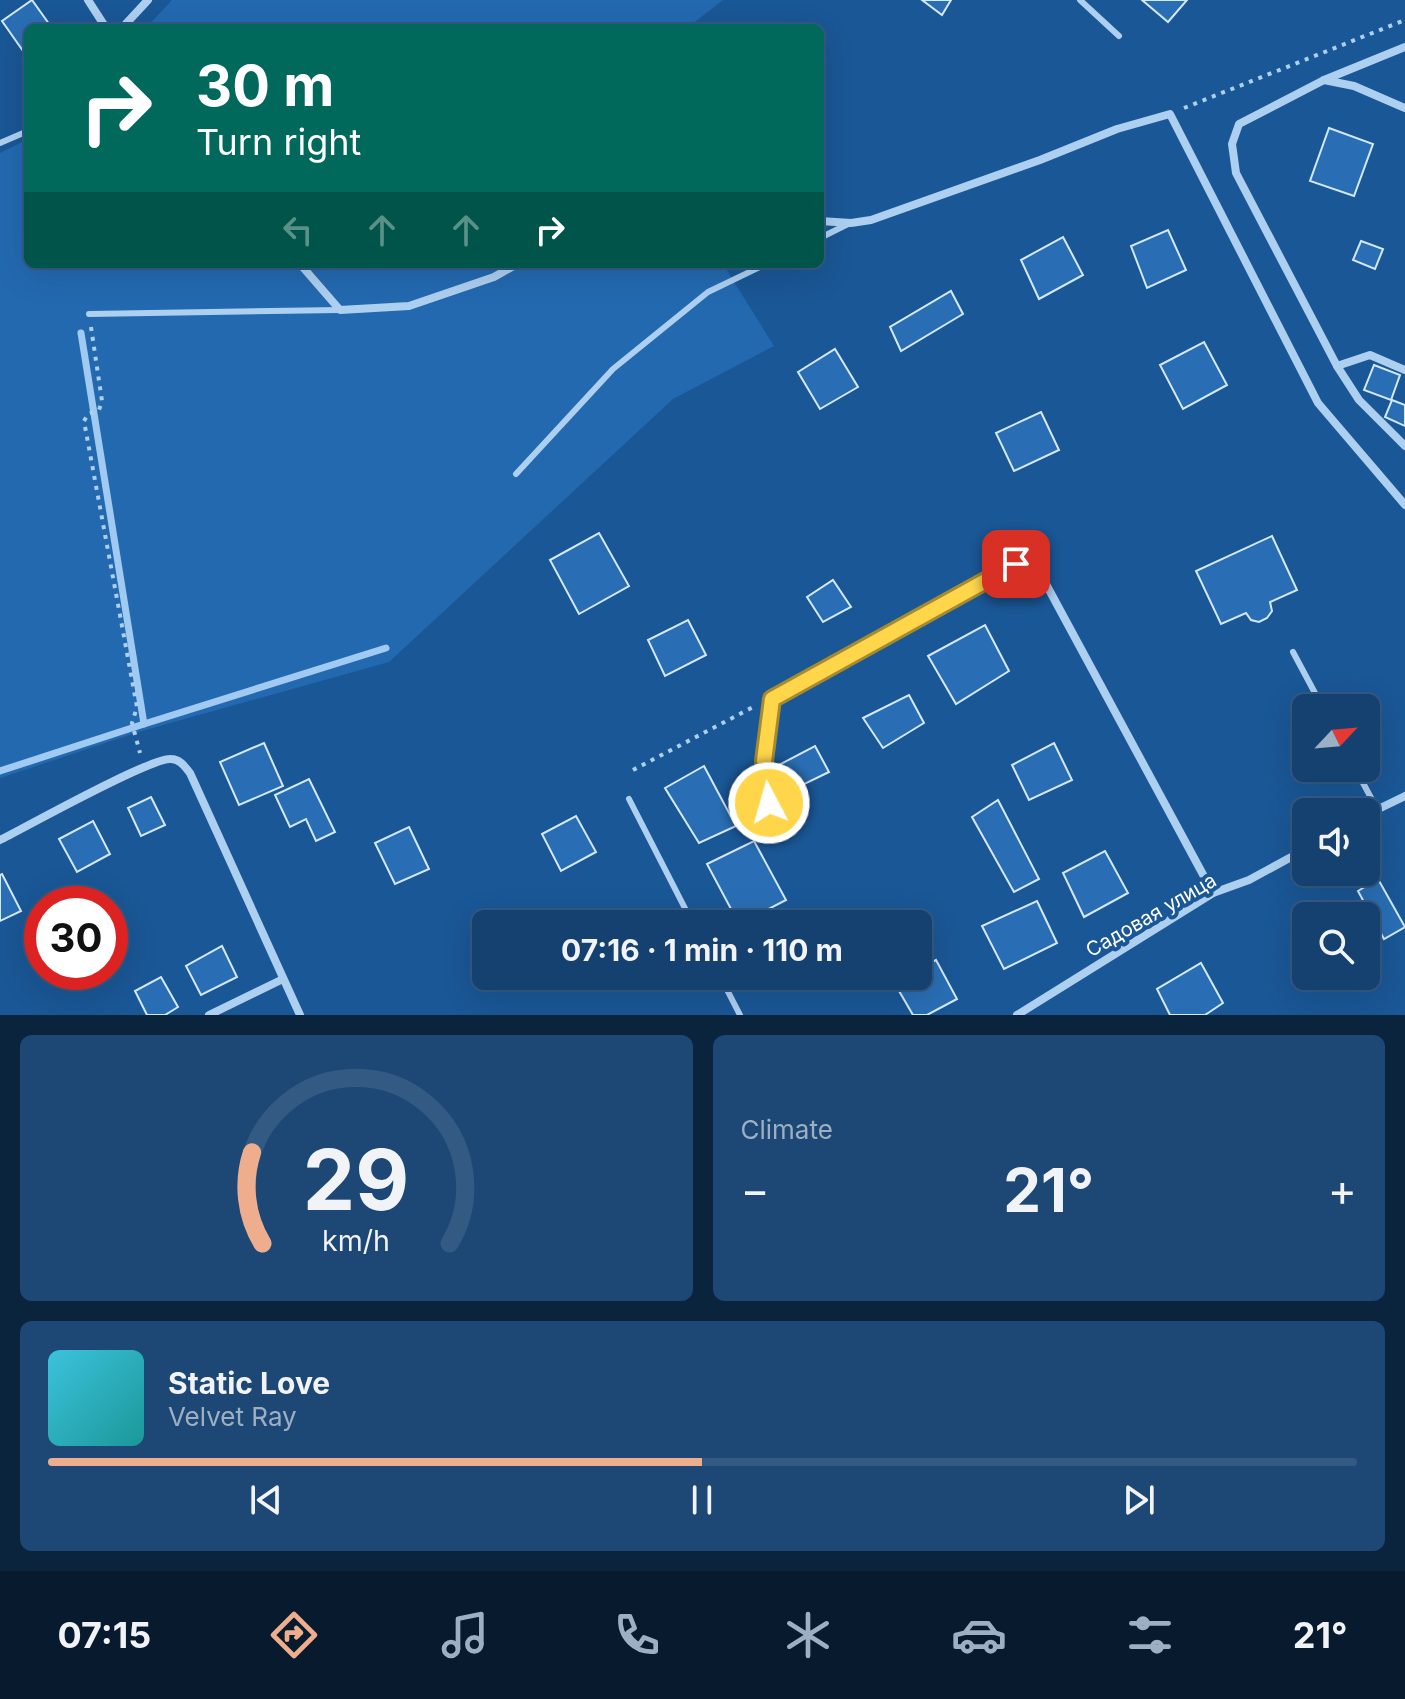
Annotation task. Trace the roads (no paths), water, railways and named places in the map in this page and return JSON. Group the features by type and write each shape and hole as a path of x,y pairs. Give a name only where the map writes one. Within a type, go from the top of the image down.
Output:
{"street":[{"path":"88,0 103,24"},
{"path":"126,24 148,0"},
{"path":"1405,47 1324,80 1239,124 1232,144 1236,173 1337,366 1359,400 1405,446"},
{"path":"1324,80 1354,86 1405,108"},
{"path":"824,221 851,223 871,220 1117,129 1170,114 1318,403 1405,505"},
{"path":"303,268 340,310 409,306 494,277 510,268"},
{"path":"1337,366 1370,355 1405,370"},
{"path":"769,803 764,761 772,699 999,572 1016,564 1026,564 1040,573 1213,893"},
{"path":"0,840 143,767 170,758 182,763 190,773 300,1015"},
{"path":"1380,808 1405,796"},
{"name":"Садовая улица","path":"1017,1015 1213,893 1249,880 1292,857"},
{"path":"209,1015 283,979"}],"lane":[{"path":"1080,0 1119,36"},
{"path":"0,143 24,133"},
{"path":"824,236 851,223"},
{"path":"516,474 613,369 708,292 758,268"},
{"path":"89,314 340,310"},
{"path":"1293,652 1316,694"},
{"path":"629,799 686,910"},
{"path":"727,990 740,1015"}],"waterway":[{"path":"0,771 144,724 81,333"},
{"path":"144,724 386,648"}]}
